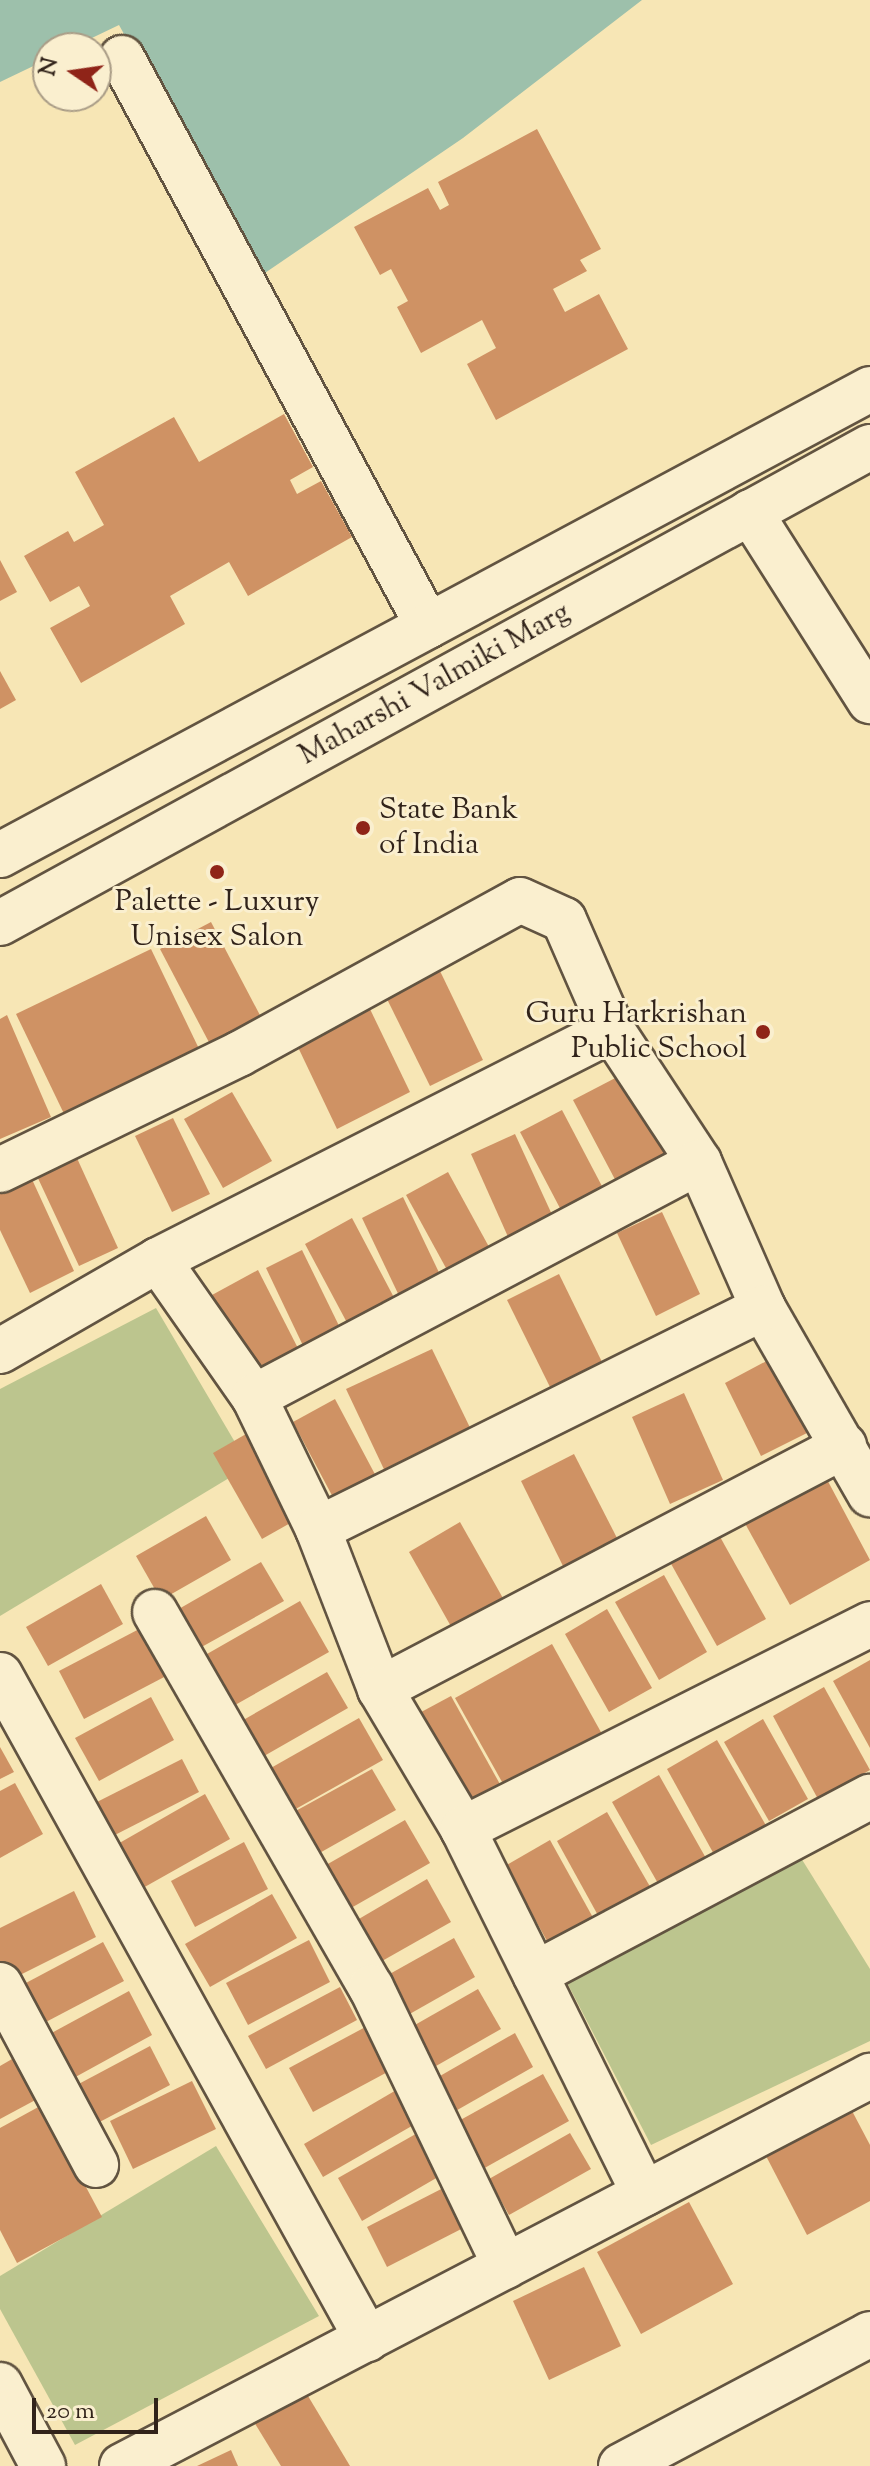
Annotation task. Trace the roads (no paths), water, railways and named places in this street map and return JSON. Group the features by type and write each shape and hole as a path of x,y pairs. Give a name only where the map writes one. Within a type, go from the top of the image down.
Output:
{"street":[{"path":"122,58 428,626"},
{"name":"Maharshi Valmiki Marg","path":"0,855 870,389"},
{"name":"Maharshi Valmiki Marg","path":"0,923 870,447"},
{"path":"750,512 870,701"},
{"path":"0,1170 239,1054 520,900 564,920 612,1030 699,1162 763,1308 870,1494"},
{"path":"0,1351 158,1260 612,1030"},
{"path":"254,1397 699,1162"},
{"path":"158,1260 254,1397 318,1529 380,1689 463,1829 644,2194"},
{"path":"318,1529 763,1308"},
{"path":"380,1689 844,1446"},
{"path":"155,1612 371,1987 505,2266"},
{"path":"463,1829 870,1624"},
{"path":"0,1675 367,2339"},
{"path":"535,1974 870,1797"},
{"path":"0,1985 96,2165"},
{"path":"122,2466 870,2076"},
{"path":"621,2466 870,2334"},
{"path":"0,2385 43,2466"}],"place":[{"name":"State Bank of India","path":"363,828"},
{"name":"Palette - Luxury Unisex Salon","path":"217,872"},
{"name":"Guru Harkrishan Public School","path":"763,1032"}]}
